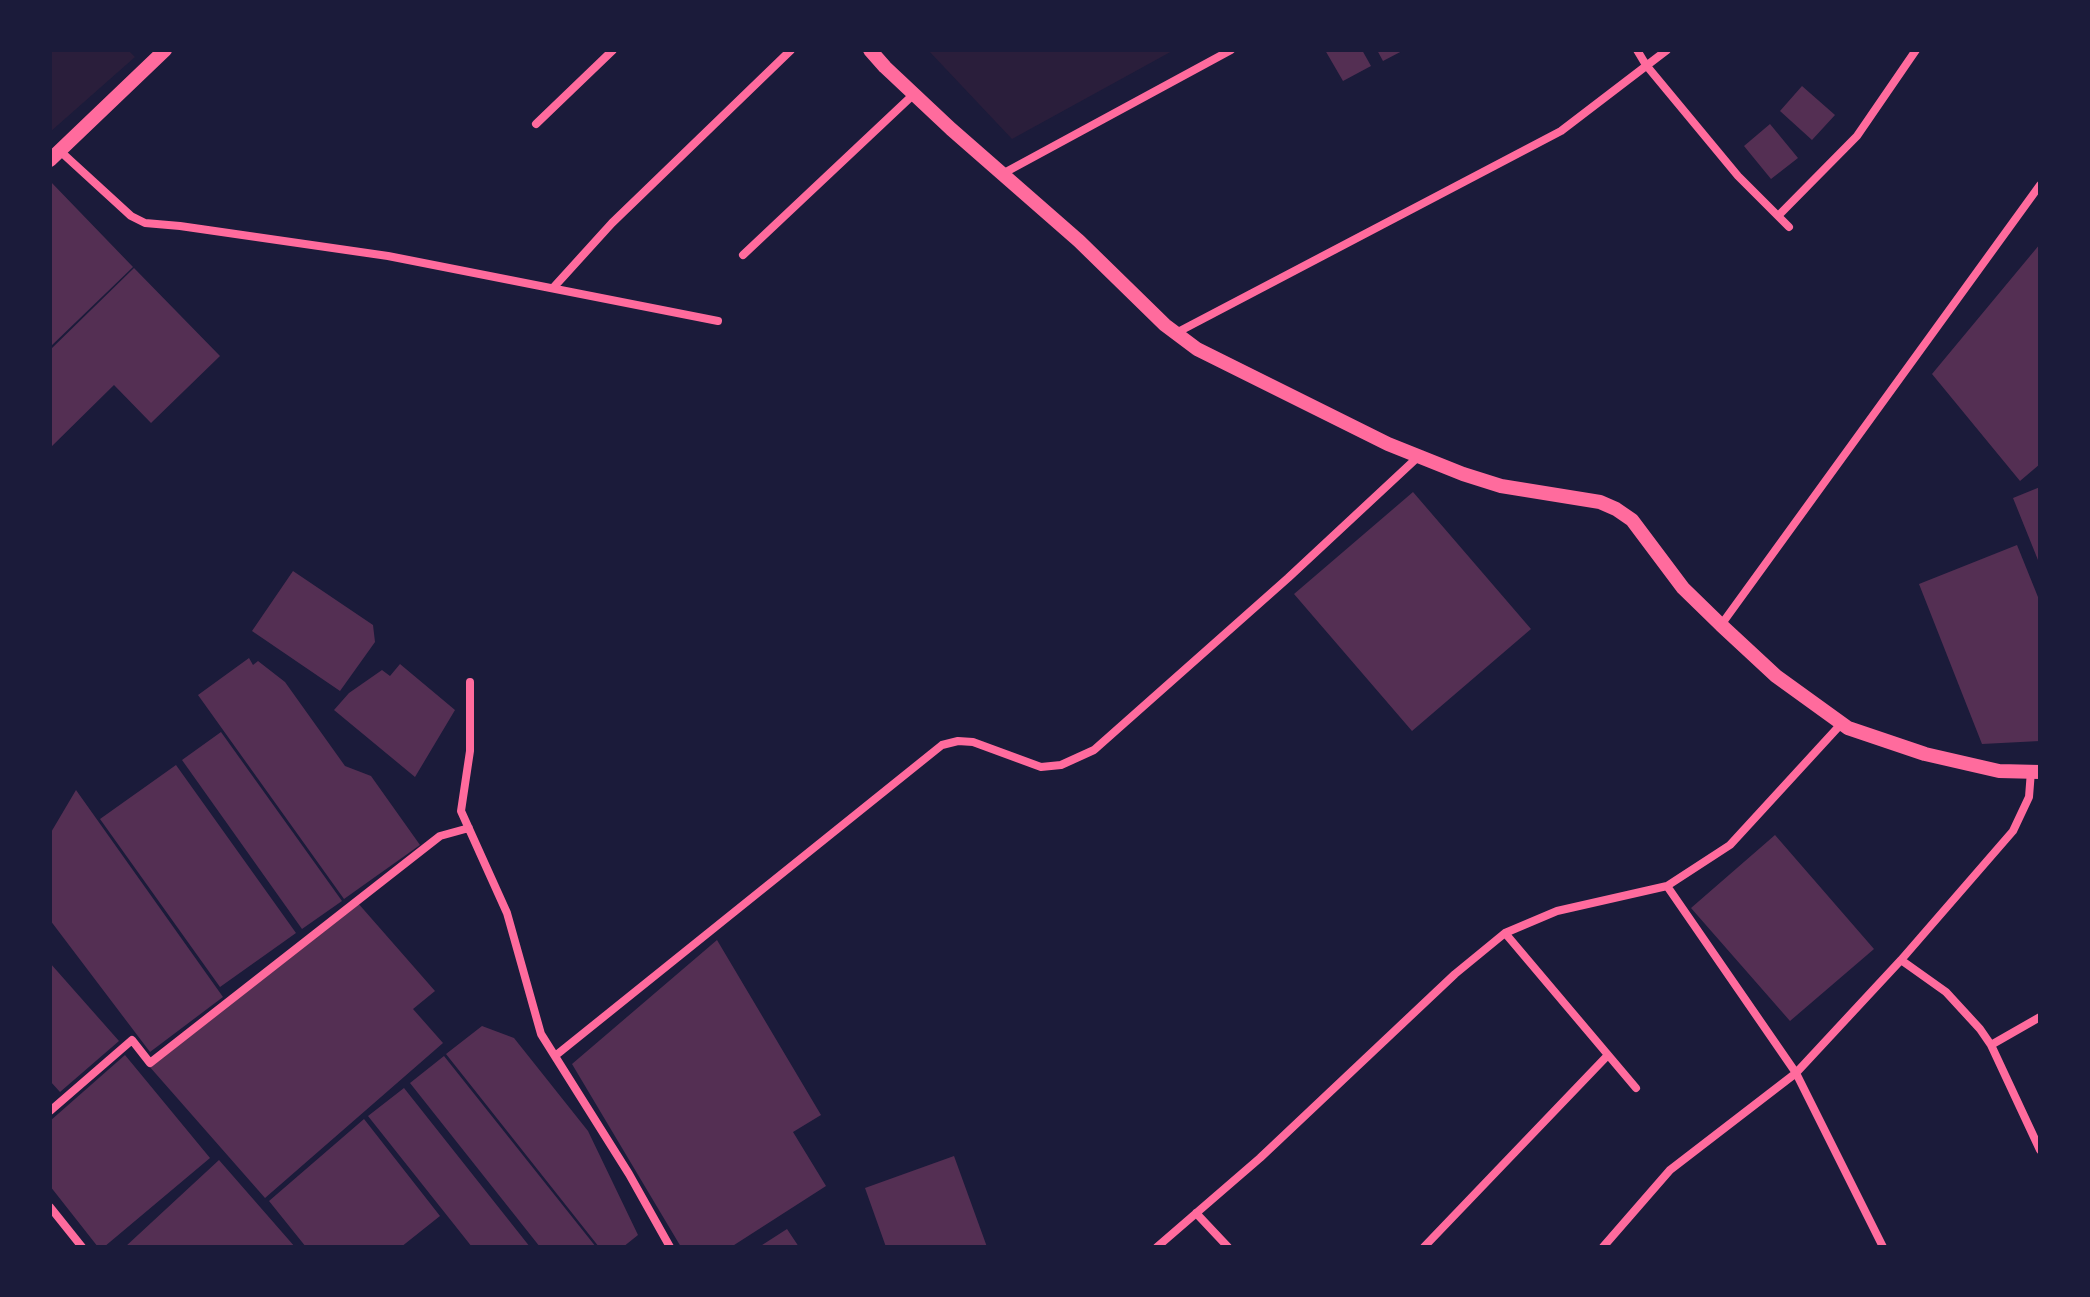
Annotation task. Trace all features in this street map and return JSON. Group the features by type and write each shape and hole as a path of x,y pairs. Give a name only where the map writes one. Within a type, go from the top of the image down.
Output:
{"street":[{"path":"165,50 55,155 131,216 145,223 388,256 718,321"},
{"path":"536,124 613,50"},
{"path":"553,288 612,223 791,50"},
{"path":"870,50 914,94 1197,349 1246,375 1463,474 1501,486 1600,502 1616,509 1632,520 1683,588 1721,625 1776,676 1842,723 1925,754 1999,771 2036,772 2029,797 2013,831 1901,960 1796,1073 1670,1170 1603,1247"},
{"path":"1004,173 1231,50"},
{"path":"1637,50 1738,176 1789,227"},
{"path":"1176,333 1561,131 1667,50"},
{"path":"1778,216 1857,136 1916,50"},
{"path":"743,255 914,94"},
{"path":"1721,625 2040,185"},
{"path":"555,1056 942,745 958,741 973,742 1041,767 1061,765 1094,750 1288,578 1419,456"},
{"path":"470,682 470,751 461,811 507,913 541,1034 629,1174 670,1247"},
{"path":"1157,1247 1260,1158 1455,974 1505,933 1557,911 1667,886 1730,845 1842,723"},
{"path":"50,1111 132,1040 150,1063 440,836 469,828"},
{"path":"1667,886 1796,1073 1883,1247"},
{"path":"1505,933 1636,1088"},
{"path":"1901,960 1958,1002 1991,1045 2040,1150"},
{"path":"1991,1045 2040,1017"},
{"path":"1424,1247 1608,1055"},
{"path":"50,1207 82,1247"},
{"path":"1196,1213 1228,1247"}],"shaded area":[{"path":"50,50 128,50 135,57 50,132"},
{"path":"928,50 1174,50 1012,139"}],"building":[{"path":"1325,50 1362,50 1371,66 1343,81"},
{"path":"1377,50 1404,50 1383,61"},
{"path":"1802,86 1835,115 1812,140 1780,111"},
{"path":"1770,124 1798,158 1771,179 1744,146"},
{"path":"50,181 133,267 50,347"},
{"path":"2040,244 2040,464 2020,481 1932,374"},
{"path":"134,268 220,356 151,423 114,385 50,448 50,350"},
{"path":"2040,487 2040,565 2013,498"},
{"path":"1413,492 1531,629 1412,731 1294,594"},
{"path":"2017,545 2040,602 2040,741 1982,744 1919,584"},
{"path":"293,571 373,625 375,642 340,691 252,631"},
{"path":"249,658 253,665 258,661 285,682 345,766 371,776 420,845 344,899 198,695"},
{"path":"400,664 455,710 415,777 334,710 349,693 382,670 390,676"},
{"path":"221,732 342,901 302,929 182,760"},
{"path":"176,765 296,933 220,987 100,819"},
{"path":"76,790 223,997 150,1052 50,920 50,834"},
{"path":"1775,835 1874,949 1790,1021 1691,908"},
{"path":"357,902 435,991 413,1009 443,1043 265,1198 149,1066"},
{"path":"717,940 821,1115 793,1132 826,1186 731,1247 681,1247 572,1064"},
{"path":"50,963 119,1041 60,1092 50,1081"},
{"path":"482,1026 514,1038 588,1131 638,1235 623,1247 599,1247 446,1054"},
{"path":"125,1055 210,1158 104,1247 98,1247 50,1186 50,1121"},
{"path":"444,1056 596,1247 540,1247 410,1083"},
{"path":"404,1088 530,1247 472,1247 368,1116"},
{"path":"364,1119 440,1216 401,1247 306,1247 269,1201"},
{"path":"954,1156 987,1247 886,1247 865,1188"},
{"path":"219,1160 295,1247 125,1247"},
{"path":"787,1229 799,1247 759,1247"}]}
